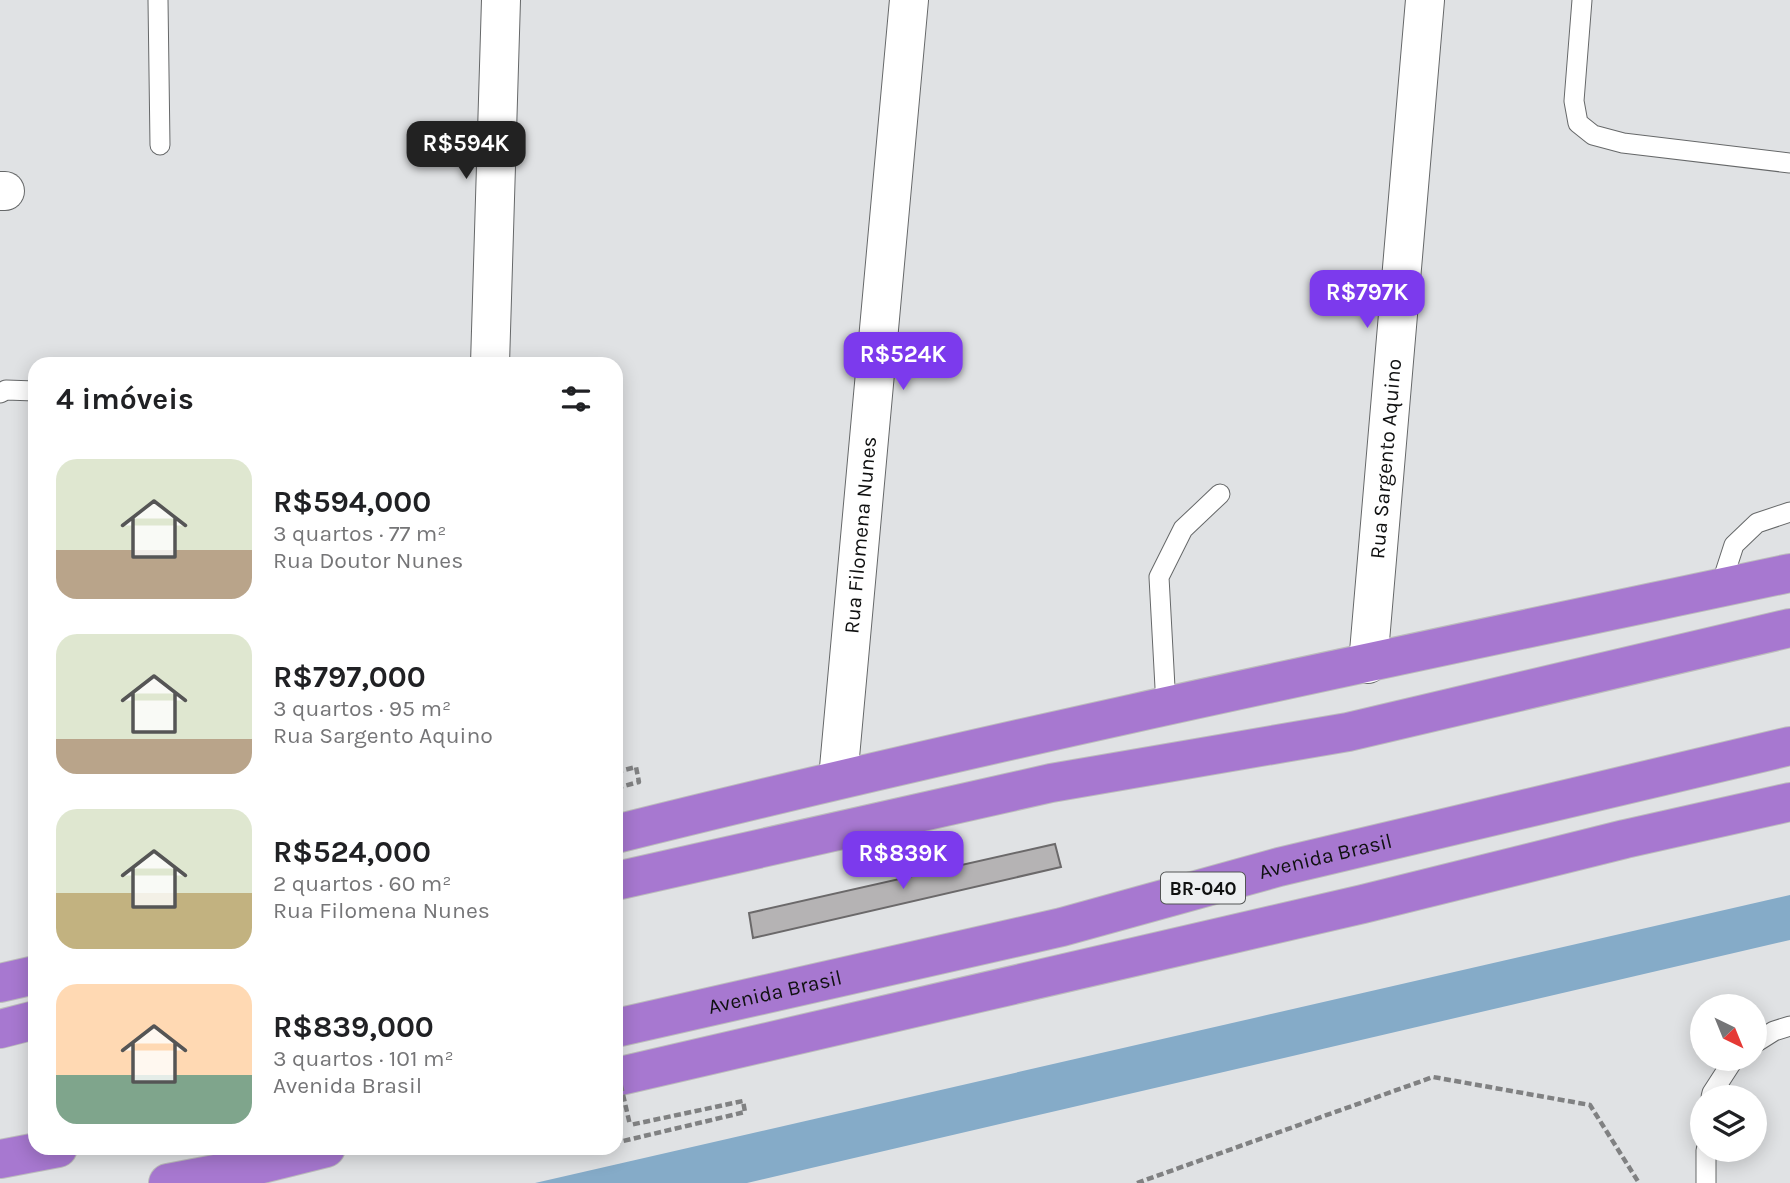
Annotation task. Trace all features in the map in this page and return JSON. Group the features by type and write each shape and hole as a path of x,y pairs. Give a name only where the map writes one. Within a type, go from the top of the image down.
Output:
{"highway":[{"path":"623,832 838,779 1166,706 1790,573"},
{"path":"623,879 1051,783 1348,732 1790,628"},
{"name":"Avenida Brasil","path":"623,1026 1062,927 1293,863 1790,746"},
{"path":"1625,839 1790,786"},
{"path":"623,1075 1790,802"},
{"path":"0,984 28,977"},
{"path":"0,1029 28,1022"},
{"path":"0,1159 28,1154"},
{"path":"168,1183 298,1155"}],"street":[{"path":"490,357 501,0"},
{"name":"Rua Filomena Nunes","path":"838,779 909,0"},
{"name":"Rua Sargento Aquino","path":"1368,664 1425,0"}],"lane":[{"path":"158,0 160,145"},
{"path":"1582,0 1574,101 1578,123 1594,135 1623,143 1790,163"},
{"path":"0,393 6,390 28,391"},
{"path":"1166,706 1158,577 1183,529 1220,494"},
{"path":"1720,588 1734,545 1757,523 1790,512"},
{"path":"1768,1035 1790,1026"},
{"path":"1706,1162 1706,1183"}],"path":[{"path":"623,770 636,767 639,782 623,786"},
{"path":"1137,1183 1433,1077 1590,1105 1639,1183"},
{"path":"623,1094 630,1125 743,1101 745,1112 623,1141"}],"water":[{"path":"1790,895 1790,940 747,1183 535,1183"}],"building":[{"path":"1055,844 1061,867 753,938 749,913"}]}
